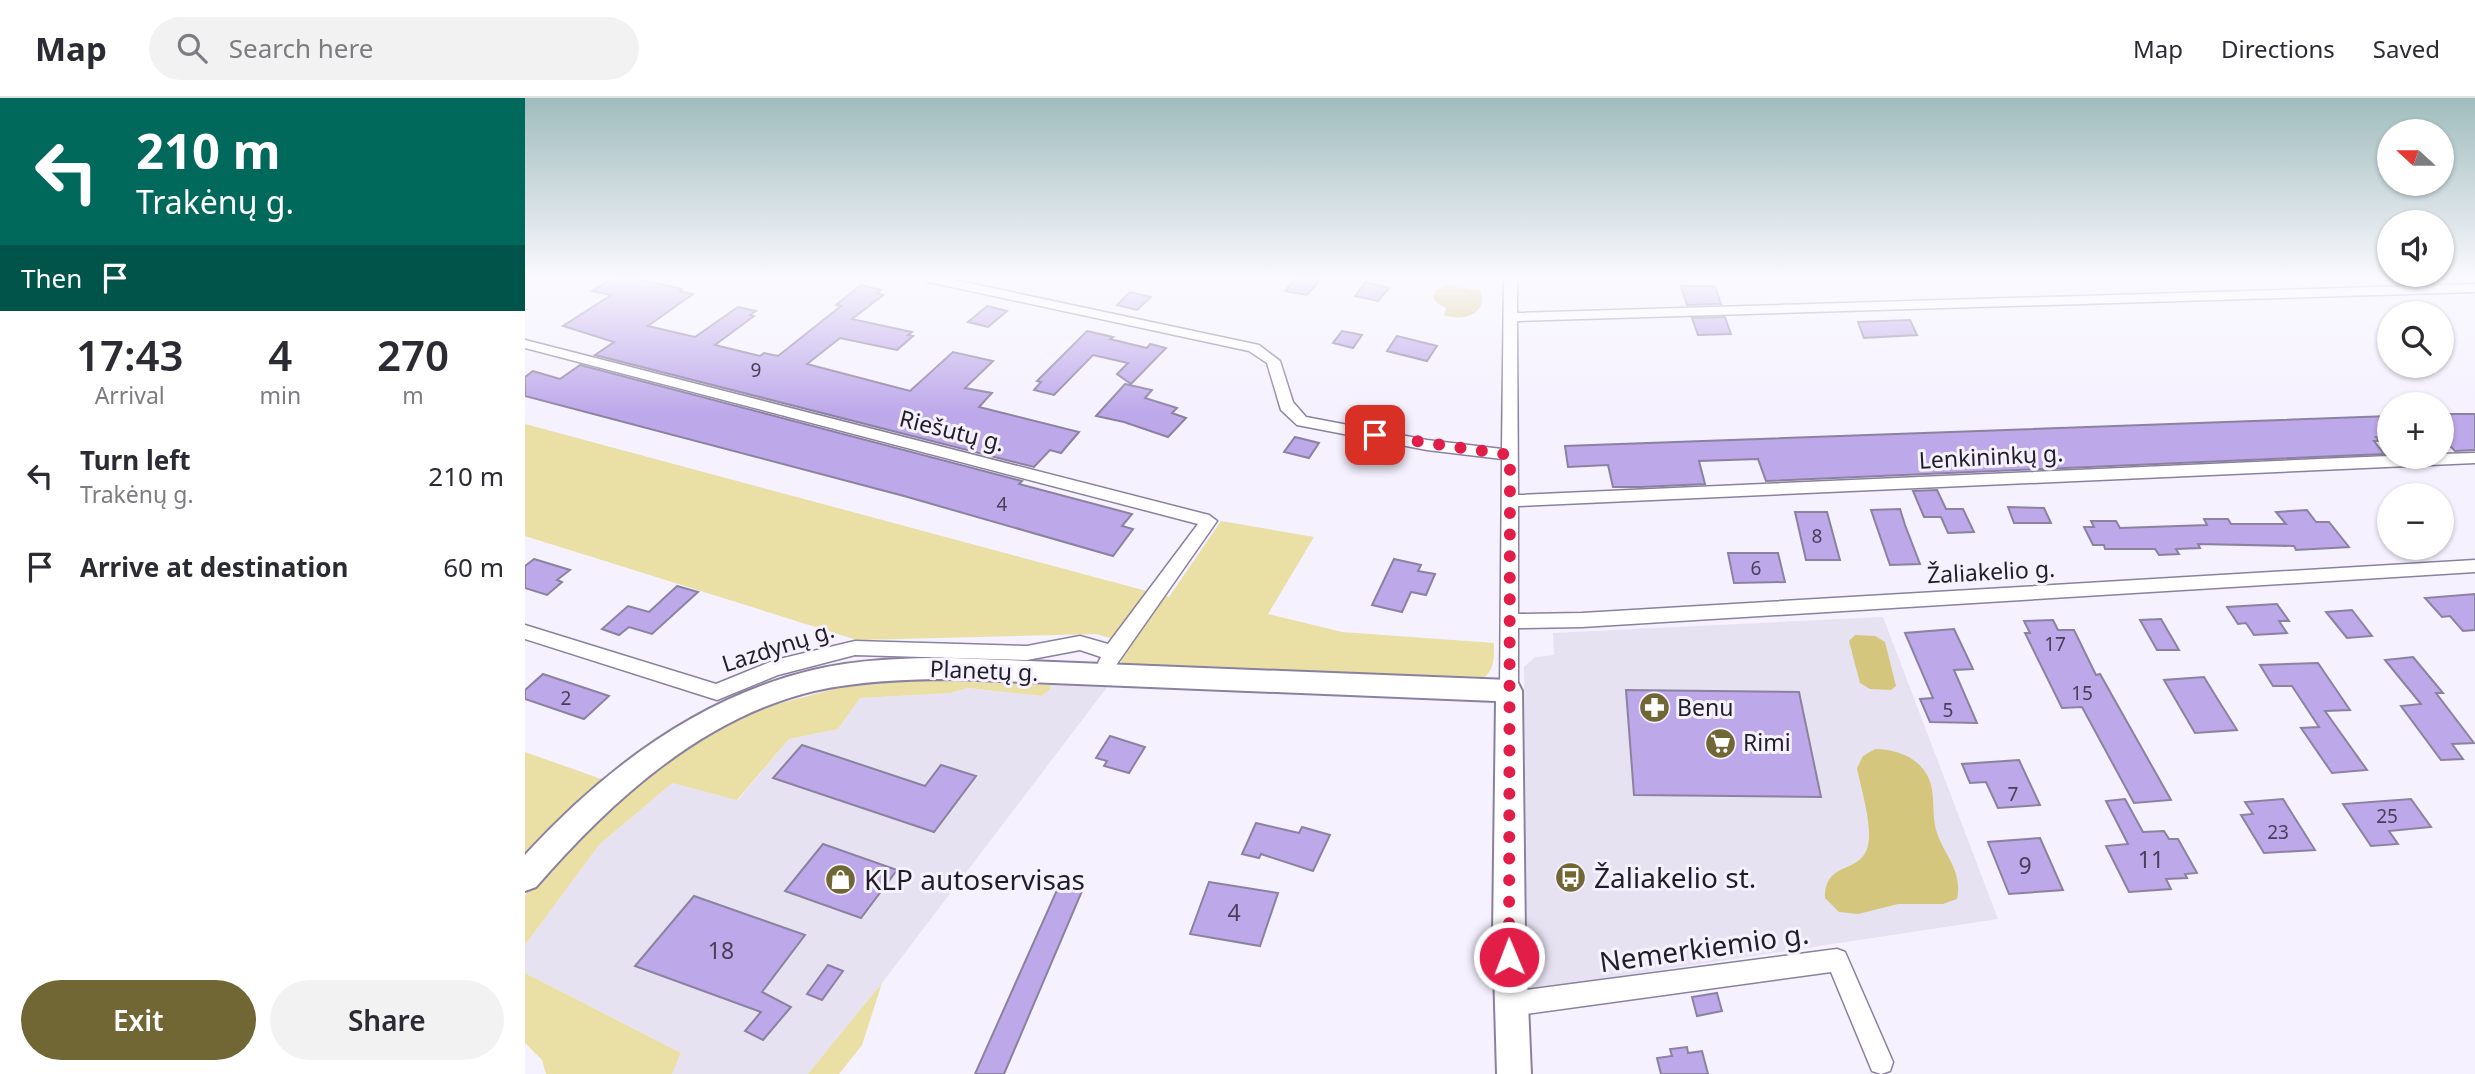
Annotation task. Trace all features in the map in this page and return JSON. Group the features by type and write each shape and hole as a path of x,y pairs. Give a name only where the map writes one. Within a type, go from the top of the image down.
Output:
{"main road":[{"name":"Planetų g.","path":"525,877 585,811 637,768 708,724 784,690 841,676 912,669 1106,664 1509,691"},
{"path":"1509,691 1514,1074"}],"street":[{"path":"1140,324 1254,348 1271,359 1279,374 1286,408 1302,421 1427,444 1510,455"},
{"path":"1509,691 1510,324"},
{"name":"Riešutų g.","path":"525,344 1209,521 1106,664"},
{"name":"Lenkininkų g.","path":"1510,500 2475,458"},
{"name":"Žaliakelio g.","path":"1509,621 1595,620 2475,566"},
{"name":"Lazdynų g.","path":"525,632 717,692 775,668 855,648 1027,653 1080,643 1106,664"},
{"name":"Nemerkiemio g.","path":"1511,1004 1837,960 1881,1062"}],"shaded area":[{"path":"525,424 1169,597 1221,521 1314,537 1268,614 1342,632 1494,643 1493,665 1479,681 1124,667 1112,639 1097,634 857,640 525,536"},
{"path":"1883,617 1998,919 1528,990 1524,667 1535,657 1554,655 1553,633"},
{"path":"1855,635 1875,636 1885,642 1896,686 1891,690 1870,689 1860,683 1849,641"},
{"path":"913,680 1051,685 1050,690 1041,696 968,688 951,693 860,698 838,729 789,739 737,800 672,783 599,845 525,945 525,895 576,832 660,762 759,709 838,688"},
{"path":"1051,685 1108,686 882,983 808,1074 672,1074 681,1053 525,973 525,945 599,845 672,783 738,800 789,739 838,729 860,698 951,693 968,688 1041,696 1050,690"},
{"path":"1875,749 1906,756 1925,771 1931,785 1937,833 1958,881 1957,899 1943,904 1898,904 1858,914 1839,912 1825,898 1830,878 1857,862 1867,849 1868,820 1857,768 1863,756"},
{"path":"525,752 604,780 525,860"},
{"path":"525,973 681,1053 672,1074 546,1074 542,1060 525,1043"},
{"path":"882,983 862,1045 839,1074 808,1074"}],"building":[{"path":"567,324 651,324 648,326 695,337 714,324 744,324 715,345 760,356 764,353 778,356 819,324 873,324 912,332 908,335 913,336 897,350 840,338 807,364 910,391 953,352 993,361 965,388 992,393 979,407 1079,432 1061,453 1050,450 1034,467 595,355 614,342 563,326"},
{"path":"974,324 992,324 988,327"},
{"path":"1694,324 1727,324 1731,334 1698,335"},
{"path":"1859,324 1912,324 1917,335 1864,338"},
{"path":"1087,331 1147,348 1150,344 1166,348 1131,384 1117,374 1128,363 1093,355 1054,395 1034,390 1041,382 1037,381"},
{"path":"1342,331 1362,335 1353,348 1333,343"},
{"path":"1397,336 1437,346 1427,361 1387,351"},
{"path":"580,365 1022,481 1019,484 1132,514 1122,526 1133,529 1113,556 904,496 525,396 525,377 533,371 560,379"},
{"path":"1125,384 1152,390 1145,398 1177,408 1172,413 1186,418 1168,437 1096,416"},
{"path":"2454,414 2475,414 2475,450 2455,451"},
{"path":"2377,416 2377,441 2374,441 2377,454 1766,481 1758,459 1699,461 1705,484 1641,487 1613,487 1608,465 1568,467 1565,446"},
{"path":"1295,437 1319,443 1309,458 1284,452"},
{"path":"1937,490 1946,509 1963,509 1974,532 1948,533 1941,517 1924,517 1913,491"},
{"path":"2008,507 2044,508 2051,523 2014,523"},
{"path":"1900,509 1920,564 1890,565 1871,510"},
{"path":"2307,510 2316,522 2329,522 2349,547 2296,550 2294,546 2198,544 2200,548 2176,549 2179,554 2159,555 2155,549 2105,549 2104,545 2093,545 2084,527 2094,527 2091,521 2116,521 2120,528 2207,525 2204,519 2228,519 2231,524 2286,524 2276,512"},
{"path":"1795,512 1827,512 1840,560 1806,560"},
{"path":"1728,553 1778,553 1785,582 1734,583"},
{"path":"534,559 570,570 557,580 562,582 547,595 525,588 525,566"},
{"path":"1394,559 1421,565 1418,571 1435,574 1426,595 1411,592 1402,612 1372,605"},
{"path":"677,586 698,592 652,634 629,627 619,635 602,629 628,606 649,612"},
{"path":"2475,594 2475,630 2463,631 2450,616 2442,617 2425,598"},
{"path":"2277,604 2289,621 2279,621 2287,633 2254,635 2246,623 2238,624 2227,607"},
{"path":"2352,610 2372,636 2347,638 2326,612"},
{"path":"2161,619 2179,650 2157,650 2140,620"},
{"path":"2053,620 2058,630 2074,630 2096,675 2100,674 2171,800 2134,803 2082,707 2062,708 2025,633 2030,633 2024,621"},
{"path":"1954,629 1973,669 1954,670 1977,723 1930,722 1920,699 1933,698 1905,633"},
{"path":"2413,657 2443,693 2436,693 2474,743 2452,744 2463,759 2441,760 2401,706 2421,704 2385,660"},
{"path":"2318,663 2350,710 2325,711 2367,770 2332,773 2301,728 2319,727 2292,686 2273,686 2260,665"},
{"path":"543,674 609,696 584,719 525,699 525,690"},
{"path":"2204,677 2237,730 2195,733 2164,680"},
{"name":"Rimi","path":"1626,690 1799,692 1821,797 1634,795"},
{"path":"1110,736 1145,747 1129,773 1104,766 1107,761 1096,758"},
{"path":"802,745 925,786 941,765 976,776 934,832 773,778"},
{"path":"2019,760 2040,805 1998,808 1986,782 1970,783 1962,764"},
{"path":"2125,799 2143,832 2164,831 2169,839 2178,839 2197,873 2185,874 2187,878 2166,879 2171,889 2129,892 2106,846 2128,844 2106,801"},
{"path":"2283,799 2315,850 2264,853 2241,815 2253,814 2245,802"},
{"path":"2411,799 2431,827 2389,831 2398,844 2371,846 2343,804"},
{"path":"1256,823 1299,833 1302,827 1330,835 1313,871 1261,854 1259,858 1242,854"},
{"path":"2040,838 2063,890 2009,894 1988,842"},
{"name":"KLP autoservisas","path":"823,844 897,870 861,918 785,891"},
{"path":"1061,881 1085,884 1004,1074 975,1074"},
{"path":"1209,882 1278,893 1260,946 1190,934"},
{"path":"694,896 805,935 762,992 791,1007 763,1040 745,1031 761,1012 635,966"},
{"path":"828,965 843,971 822,1000 807,994"},
{"path":"1717,993 1722,1011 1697,1016 1692,997"},
{"path":"1687,1047 1688,1053 1702,1051 1708,1074 1661,1074 1657,1058 1672,1056 1670,1049"}],"place":[{"name":"Benu","path":"1654,708"},
{"name":"Rimi","path":"1720,743"},
{"name":"Žaliakelio st.","path":"1571,878"},
{"name":"KLP autoservisas","path":"841,880"}],"route":[{"path":"1375,435 1510,455 1509,957"}]}
